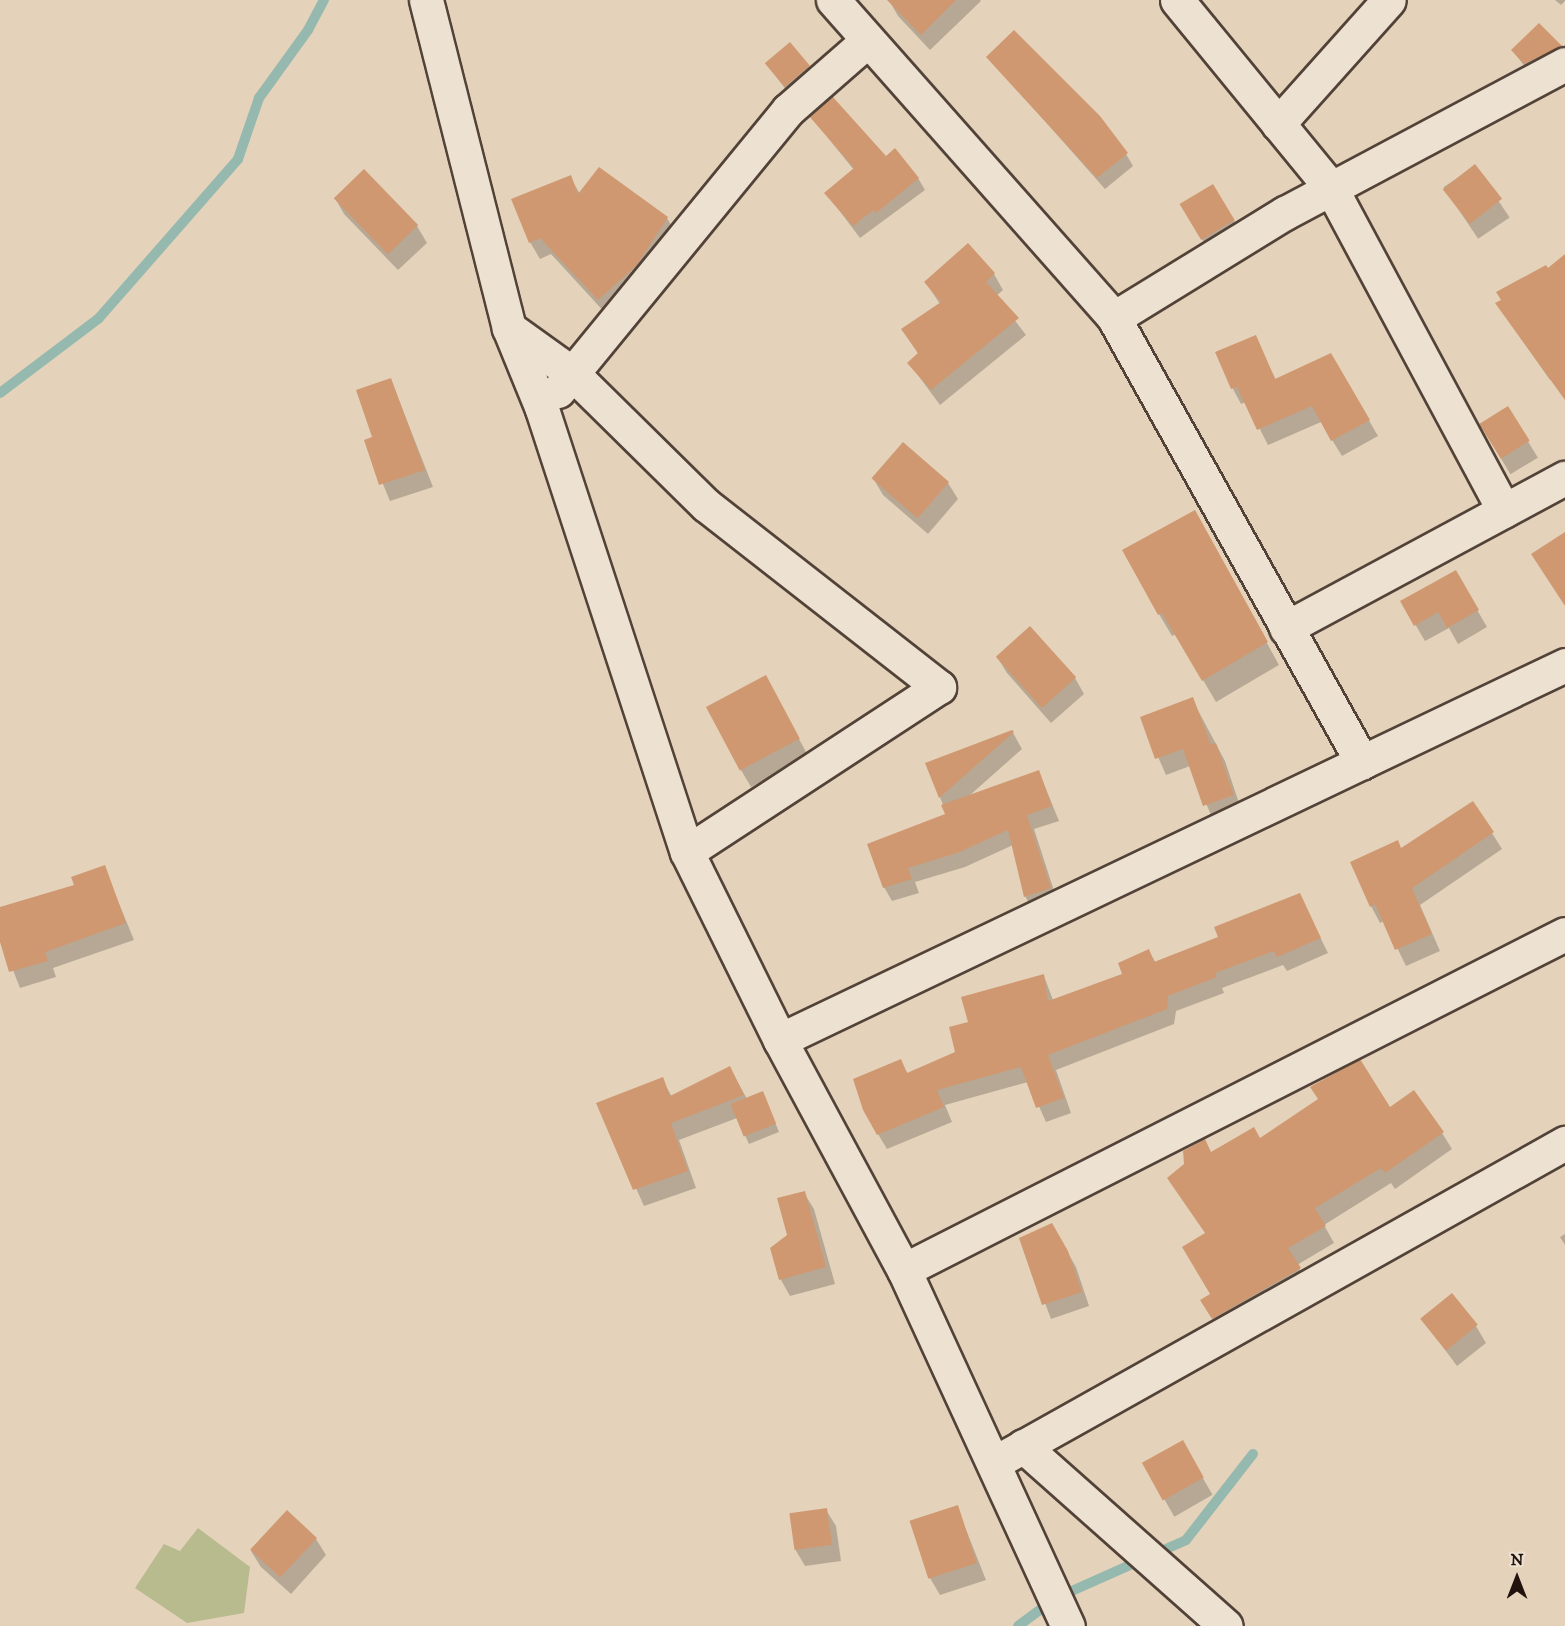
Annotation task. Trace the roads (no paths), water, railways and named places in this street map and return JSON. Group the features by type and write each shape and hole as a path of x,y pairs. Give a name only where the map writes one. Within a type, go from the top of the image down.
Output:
{"street":[{"path":"426,0 509,328 542,409 687,852 780,1040 904,1270 1068,1626"},
{"path":"833,0 1114,318 1362,762"},
{"path":"1177,0 1331,188 1504,511"},
{"path":"1278,124 1389,0"},
{"path":"542,409 788,110 868,40"},
{"path":"1114,318 1331,188 1565,63"},
{"path":"509,328 573,374 706,505 939,687 687,852"},
{"path":"1286,628 1565,478"},
{"path":"780,1040 1565,665"},
{"path":"904,1270 1565,934"},
{"path":"994,1462 1565,1143"},
{"path":"1023,1446 1226,1626"}],"waterway":[{"path":"0,393 99,318 238,159 259,98 308,30 324,0"},
{"path":"1018,1626 1056,1598 1186,1540 1253,1454"}]}
